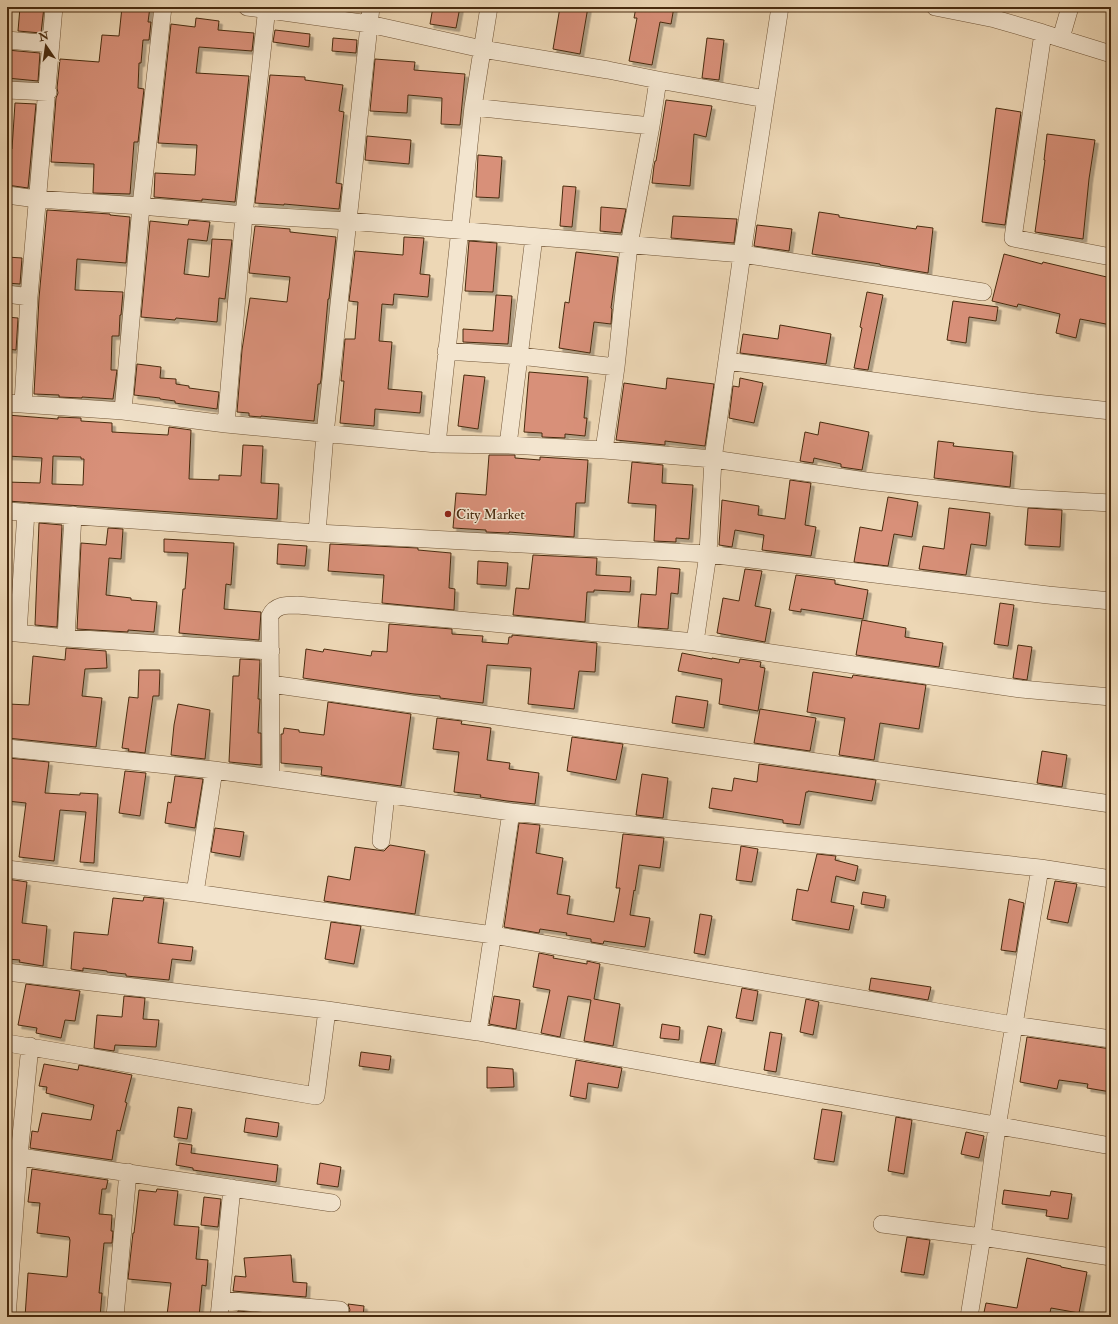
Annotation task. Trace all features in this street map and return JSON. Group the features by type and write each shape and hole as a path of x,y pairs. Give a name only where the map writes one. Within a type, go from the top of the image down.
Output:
{"street":[{"path":"54,7 30,297 15,404 124,411 226,424 437,444 508,445 604,450 713,459 874,482 1020,498 1111,503"},
{"path":"124,411 141,206 163,7"},
{"path":"247,7 267,8 369,24 482,49 766,99"},
{"path":"317,533 324,434 371,7"},
{"path":"437,444 473,107 489,7"},
{"path":"695,642 708,554 713,459 742,254 780,7"},
{"path":"935,7 997,13 1043,33 1111,54"},
{"path":"1061,38 1070,7"},
{"path":"226,424 244,215 267,8"},
{"path":"1043,33 1013,238 1111,257"},
{"path":"7,40 51,44"},
{"path":"604,450 616,367 629,245 658,80"},
{"path":"7,90 48,92"},
{"path":"473,107 651,126"},
{"path":"7,196 244,215 348,221 742,254 983,292"},
{"path":"508,445 534,237"},
{"path":"7,294 30,297"},
{"path":"446,351 520,356 616,367"},
{"path":"727,361 1036,403 1111,411"},
{"path":"7,511 317,533 708,554 1040,594 1111,601"},
{"path":"26,512 13,632 66,638 271,652"},
{"path":"66,638 73,515"},
{"path":"271,778 270,616 272,611 284,605 695,642 1021,688 1111,697"},
{"path":"271,684 1111,804"},
{"path":"7,748 214,770 511,812 1040,868 1111,878"},
{"path":"195,892 214,770"},
{"path":"381,841 386,795"},
{"path":"478,1032 511,812"},
{"path":"969,1317 1013,1025 1040,868"},
{"path":"7,869 195,892 493,935 1013,1025 1111,1039"},
{"path":"7,972 327,1010 478,1032 997,1127 1111,1146"},
{"path":"7,1043 316,1096 327,1010"},
{"path":"8,1317 13,1156 30,1046"},
{"path":"13,1156 332,1202"},
{"path":"115,1317 128,1172"},
{"path":"219,1317 232,1188"},
{"path":"882,1224 982,1237 1111,1257"},
{"path":"221,1300 340,1310"}],"building":[{"path":"20,7 44,7 41,33 18,31"},
{"path":"122,7 150,7 148,22 151,22 149,40 143,40 141,63 139,63 138,88 144,89 138,142 134,142 130,194 93,193 94,164 51,162 60,59 99,62 102,35 119,36"},
{"path":"433,7 460,7 456,28 430,24"},
{"path":"560,7 588,7 580,54 553,49"},
{"path":"636,7 674,7 671,24 660,22 652,65 629,61 637,18 634,18"},
{"path":"196,18 219,21 218,30 254,33 252,51 199,47 196,73 249,76 235,202 154,197 155,173 195,175 197,145 158,143 171,24 195,27"},
{"path":"275,30 310,34 309,47 273,42"},
{"path":"333,38 357,40 356,53 332,51"},
{"path":"707,38 724,40 719,80 702,78"},
{"path":"7,50 40,53 38,81 7,78"},
{"path":"375,59 415,62 414,70 465,74 460,125 441,124 442,98 408,95 407,113 370,111"},
{"path":"270,75 305,77 305,80 343,85 339,111 344,112 336,183 342,184 339,209 255,203"},
{"path":"666,100 712,106 706,137 694,134 690,186 652,183"},
{"path":"15,103 36,104 28,188 7,185 7,149 12,149"},
{"path":"996,108 1021,112 1005,225 982,222"},
{"path":"1047,134 1095,140 1089,179 1083,239 1035,232"},
{"path":"367,136 411,140 409,164 365,160"},
{"path":"478,155 502,157 499,198 476,197"},
{"path":"563,186 576,187 572,227 560,226"},
{"path":"601,207 626,209 621,233 600,231"},
{"path":"47,210 110,214 130,217 126,263 77,259 75,290 123,292 119,336 112,336 111,370 117,370 113,399 59,397 59,395 34,394 39,298"},
{"path":"819,212 839,215 839,217 916,229 917,226 933,228 928,273 812,254"},
{"path":"673,216 737,219 734,243 671,238"},
{"path":"189,220 210,222 207,241 188,239 184,274 209,277 212,239 232,240 225,299 219,298 217,322 176,318 175,320 141,317 150,221 188,225"},
{"path":"757,225 792,229 789,251 754,246"},
{"path":"255,226 290,229 290,232 336,237 328,299 321,380 320,384 318,384 314,421 249,416 249,413 237,412 242,350 250,298 287,302 290,277 249,273"},
{"path":"404,237 424,238 420,274 430,275 428,297 394,294 393,305 382,304 379,341 392,342 388,389 422,392 420,413 375,409 374,426 340,423 344,381 341,381 345,339 355,339 358,302 349,301 355,251 403,255"},
{"path":"469,241 497,243 493,292 465,291"},
{"path":"576,252 618,257 611,308 611,324 594,322 590,353 559,348 565,302 569,303"},
{"path":"1004,254 1042,264 1043,262 1111,278 1111,325 1080,319 1076,338 1056,333 1060,314 1018,304 1017,307 992,301"},
{"path":"7,257 22,258 20,284 7,283"},
{"path":"867,292 883,295 868,370 854,368"},
{"path":"496,295 512,296 508,344 463,342 463,329 493,331"},
{"path":"953,301 998,307 996,321 969,317 966,343 947,340"},
{"path":"7,317 18,318 16,350 7,349"},
{"path":"780,325 831,334 826,364 740,353 743,334 778,339"},
{"path":"137,364 161,367 160,378 176,379 176,384 189,386 189,388 219,392 217,409 175,403 175,401 160,398 134,395"},
{"path":"529,372 588,377 584,418 587,418 585,436 565,434 565,438 542,437 542,433 524,432"},
{"path":"464,375 485,377 478,429 458,426"},
{"path":"667,378 714,384 705,446 665,441 665,445 616,440 624,383 666,389"},
{"path":"740,378 763,383 754,423 729,418 733,386 739,387"},
{"path":"7,415 58,419 58,417 81,418 81,421 112,423 112,432 168,435 169,427 191,430 189,479 219,480 219,475 241,476 243,445 263,446 261,483 279,484 277,519 7,501 7,482 40,483 42,458 7,456","holes":["53,456 81,457 81,459 84,459 83,485 52,484"]},
{"path":"820,422 869,432 862,470 841,467 841,464 814,458 813,463 800,461 805,432 818,435"},
{"path":"938,441 954,443 953,446 1013,452 1010,487 934,478"},
{"path":"489,455 515,455 515,458 540,460 540,457 588,460 585,503 576,503 574,537 509,532 486,532 486,530 453,528 456,493 486,495"},
{"path":"632,462 663,465 662,483 693,485 689,539 676,538 676,542 654,541 656,505 628,503"},
{"path":"790,480 811,483 805,525 816,527 811,556 762,550 764,535 735,530 732,547 719,545 722,500 759,506 758,515 785,519"},
{"path":"888,497 918,502 912,537 894,534 888,566 854,562 860,527 882,531"},
{"path":"949,508 990,513 986,546 971,544 966,575 919,569 923,546 944,549"},
{"path":"1028,508 1062,510 1060,547 1025,545"},
{"path":"39,523 62,525 57,627 35,625"},
{"path":"108,528 123,529 121,559 109,558 106,595 131,598 131,600 157,602 154,632 77,629 81,543 106,545"},
{"path":"164,539 234,543 231,585 226,584 224,609 261,612 259,640 179,633 188,553 164,552"},
{"path":"278,544 307,546 305,566 277,564"},
{"path":"330,544 418,548 418,550 451,553 449,588 455,589 454,610 382,603 384,575 328,571"},
{"path":"533,555 597,558 596,575 631,577 630,592 594,590 594,592 587,592 585,622 513,615 516,588 529,589"},
{"path":"478,561 508,563 506,586 477,584"},
{"path":"658,567 680,569 678,594 671,593 668,629 638,627 641,594 656,595"},
{"path":"745,569 762,571 755,606 771,609 765,642 717,633 723,598 739,601"},
{"path":"796,575 835,580 835,584 868,590 863,619 801,609 801,612 789,610"},
{"path":"1000,603 1014,605 1008,646 994,644"},
{"path":"862,620 906,628 905,637 943,643 939,667 856,655"},
{"path":"389,624 452,629 452,634 483,636 482,642 508,644 509,637 512,637 512,635 597,643 595,672 579,671 574,709 528,704 531,668 487,665 483,703 303,678 306,649 323,652 324,649 371,656 372,651 387,652"},
{"path":"1018,645 1032,647 1027,680 1013,678"},
{"path":"66,648 106,651 107,668 85,669 82,696 102,698 96,747 7,738 8,704 29,705 33,656 65,660"},
{"path":"682,653 739,663 740,659 761,662 760,667 765,668 758,711 719,704 722,679 678,671"},
{"path":"240,659 260,660 258,733 261,733 261,765 229,762 233,676 239,676"},
{"path":"139,670 160,670 159,696 153,696 145,753 128,751 129,749 122,748 129,697 138,698"},
{"path":"813,672 852,678 853,675 926,685 919,729 880,723 874,760 839,755 845,718 807,712"},
{"path":"676,696 708,701 704,728 672,723"},
{"path":"328,702 411,714 401,786 321,775 322,767 281,763 281,734 283,734 284,728 299,730 299,732 324,735"},
{"path":"178,704 210,710 205,759 171,755"},
{"path":"760,709 816,718 810,751 754,743"},
{"path":"437,718 462,721 461,724 491,728 487,760 510,763 509,769 539,773 535,804 454,792 459,752 433,749"},
{"path":"572,737 623,744 616,780 567,771"},
{"path":"1042,751 1067,755 1062,787 1037,783"},
{"path":"8,758 49,762 45,793 80,795 80,793 98,794 94,863 80,862 86,812 60,810 54,861 19,857 26,803 7,801"},
{"path":"759,764 876,780 872,801 808,791 806,792 800,825 783,823 783,820 709,808 712,788 732,791 734,778 757,782"},
{"path":"125,771 146,773 140,816 119,813"},
{"path":"642,774 668,778 663,818 636,815"},
{"path":"175,776 203,779 195,828 165,823 168,802 171,803"},
{"path":"519,823 540,825 536,853 563,858 557,894 570,896 567,914 614,922 620,888 616,888 623,834 664,838 660,868 639,865 635,891 634,890 630,915 650,918 645,947 604,941 603,944 591,942 591,939 566,935 567,933 540,929 539,933 504,927"},
{"path":"215,828 244,832 240,857 211,852"},
{"path":"390,845 425,851 415,914 324,901 328,876 350,880 355,847 384,851"},
{"path":"741,846 758,849 752,882 736,880"},
{"path":"817,854 836,856 835,860 858,866 855,881 836,876 831,902 854,906 849,930 792,920 797,889 808,891"},
{"path":"7,879 27,882 22,923 47,926 43,966 19,962 20,960 7,959"},
{"path":"1055,881 1077,884 1068,923 1047,919"},
{"path":"863,892 886,896 884,908 861,904"},
{"path":"144,897 164,899 158,943 193,947 191,961 172,959 169,980 126,976 126,974 83,968 83,971 71,969 74,932 108,935 113,898 143,901"},
{"path":"1009,899 1024,903 1016,952 1001,950"},
{"path":"700,914 712,916 705,955 694,953"},
{"path":"331,922 361,926 354,964 325,959"},
{"path":"539,953 554,956 553,958 587,964 587,961 600,964 594,999 620,1004 613,1046 584,1041 591,1000 568,996 560,1037 541,1033 550,990 533,987"},
{"path":"871,978 931,987 928,1000 869,990"},
{"path":"26,984 80,991 75,1021 65,1020 61,1038 36,1033 37,1028 18,1025"},
{"path":"742,988 758,991 753,1021 736,1018"},
{"path":"124,996 145,998 143,1019 159,1020 156,1047 115,1045 114,1051 94,1048 97,1015 122,1017"},
{"path":"494,996 520,1000 516,1029 489,1024"},
{"path":"806,999 819,1002 813,1035 800,1032"},
{"path":"662,1024 680,1027 679,1040 660,1038"},
{"path":"708,1026 722,1029 715,1064 700,1062"},
{"path":"770,1032 782,1034 776,1072 764,1070"},
{"path":"1027,1037 1111,1049 1111,1092 1087,1088 1088,1084 1059,1080 1057,1089 1020,1082"},
{"path":"361,1052 391,1056 389,1070 359,1066"},
{"path":"576,1060 622,1068 618,1088 588,1083 586,1099 570,1096"},
{"path":"44,1064 78,1070 79,1065 132,1075 120,1131 117,1130 112,1160 30,1148 32,1131 38,1132 42,1113 91,1120 94,1105 46,1093 47,1087 39,1086"},
{"path":"487,1067 513,1069 514,1087 487,1088"},
{"path":"178,1107 192,1109 187,1139 174,1137"},
{"path":"822,1109 842,1112 834,1162 814,1159"},
{"path":"896,1117 912,1120 904,1174 888,1171"},
{"path":"246,1118 279,1123 277,1137 244,1132"},
{"path":"966,1132 984,1136 979,1158 961,1154"},
{"path":"179,1143 192,1145 191,1153 278,1165 276,1182 193,1170 193,1168 176,1165"},
{"path":"320,1163 341,1167 338,1187 317,1184"},
{"path":"32,1169 108,1180 106,1189 102,1189 99,1214 112,1215 111,1231 113,1231 112,1243 104,1243 99,1293 102,1293 100,1317 25,1317 28,1273 67,1277 70,1240 69,1237 37,1233 40,1203 28,1202"},
{"path":"157,1189 178,1191 174,1225 199,1227 196,1259 208,1260 206,1286 202,1285 199,1317 167,1315 171,1283 128,1279 139,1190 156,1192"},
{"path":"1004,1190 1050,1196 1051,1191 1072,1194 1068,1219 1046,1216 1047,1210 1002,1204"},
{"path":"204,1197 221,1199 218,1227 201,1225"},
{"path":"907,1237 930,1240 924,1275 901,1272"},
{"path":"291,1255 293,1282 307,1283 306,1297 233,1291 235,1276 246,1277 244,1258"},
{"path":"1027,1258 1087,1272 1079,1313 1051,1308 1049,1317 983,1317 986,1303 1017,1308"},
{"path":"348,1304 364,1306 363,1317 347,1317 350,1310"},
{"path":"238,1311 304,1317 237,1317"}],"place":[{"name":"City Market","path":"448,514"}]}
